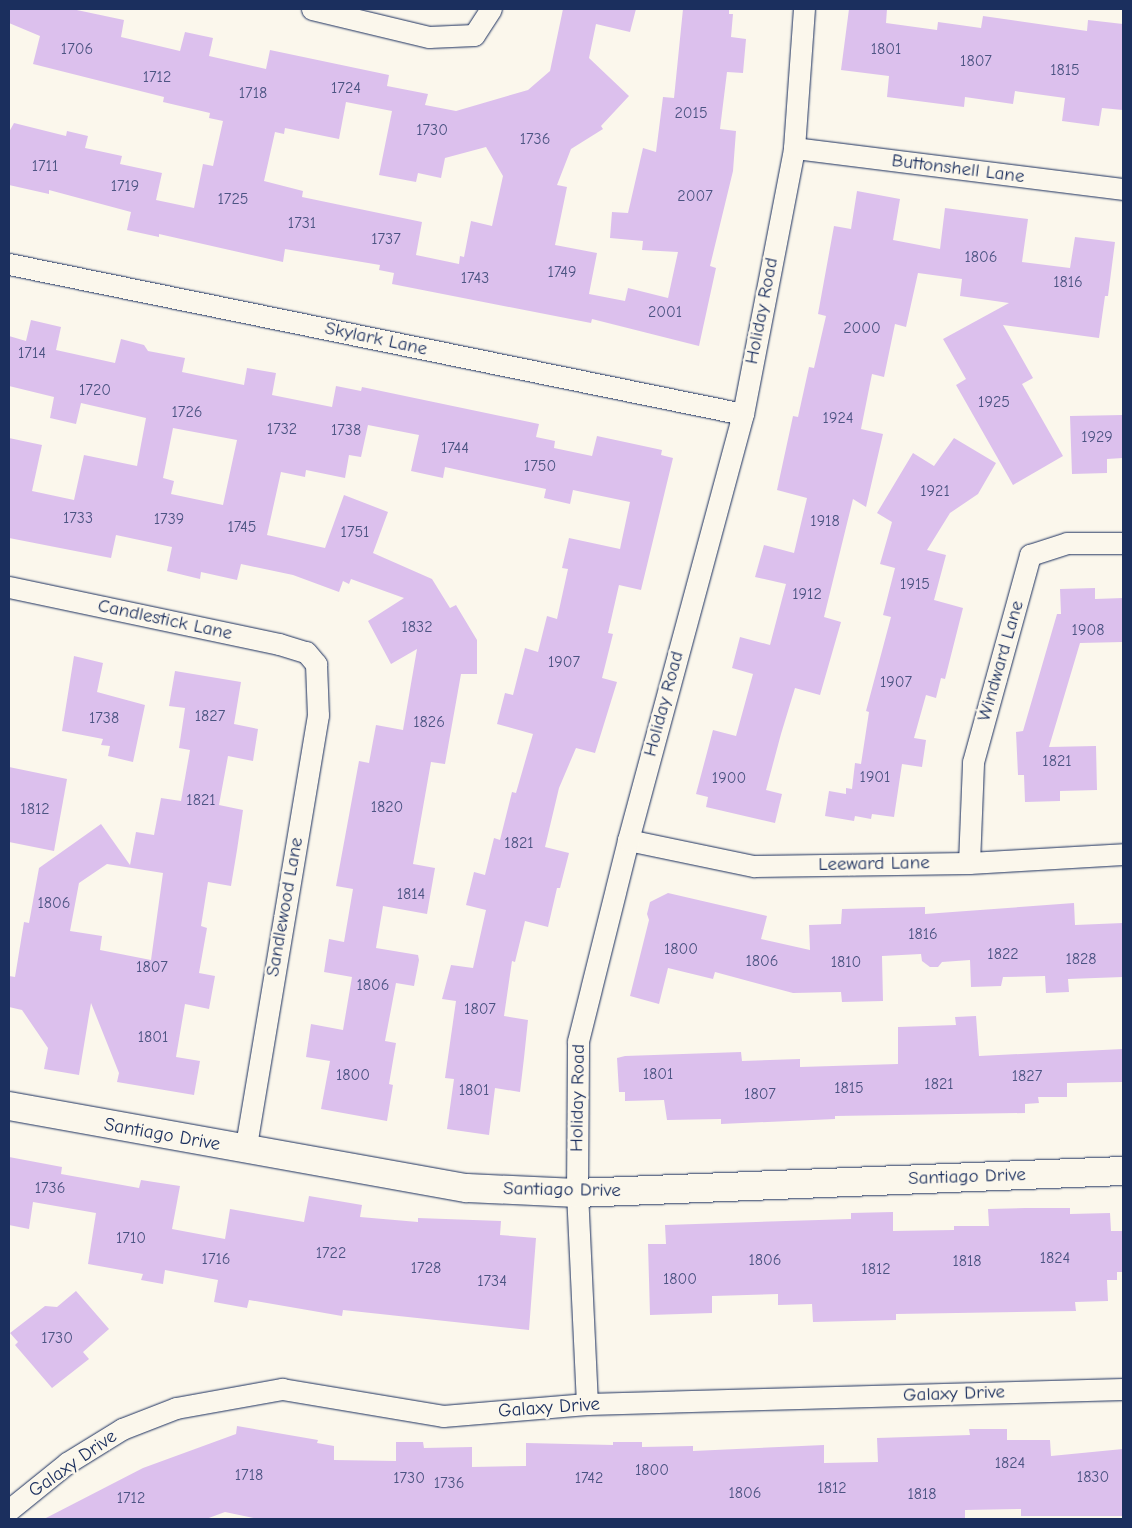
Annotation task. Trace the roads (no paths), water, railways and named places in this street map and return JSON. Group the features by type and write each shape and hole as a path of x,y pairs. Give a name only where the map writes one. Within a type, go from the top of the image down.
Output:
{"street":[{"path":"312,9 429,37 474,35 491,9"},
{"name":"Holiday Road","path":"587,1404 577,1193 578,1041 628,840 743,414 794,148 804,9"},
{"name":"Buttonshell Lane","path":"794,148 1123,189"},
{"name":"Skylark Lane","path":"9,264 743,414"},
{"name":"Windward Lane","path":"969,863 973,762 1030,555 1067,543 1123,543"},
{"name":"Candlestick Lane","path":"9,587 279,644 306,652 316,664"},
{"name":"Sandlewood Lane","path":"245,1149 318,715 316,664"},
{"name":"Leeward Lane","path":"628,840 754,866 969,863 1123,854"},
{"name":"Santiago Drive","path":"9,1106 467,1188 577,1193 1123,1171"},
{"name":"Galaxy Drive","path":"9,1510 67,1463 122,1429 176,1408 282,1389 443,1416 587,1404 1123,1389"}]}
